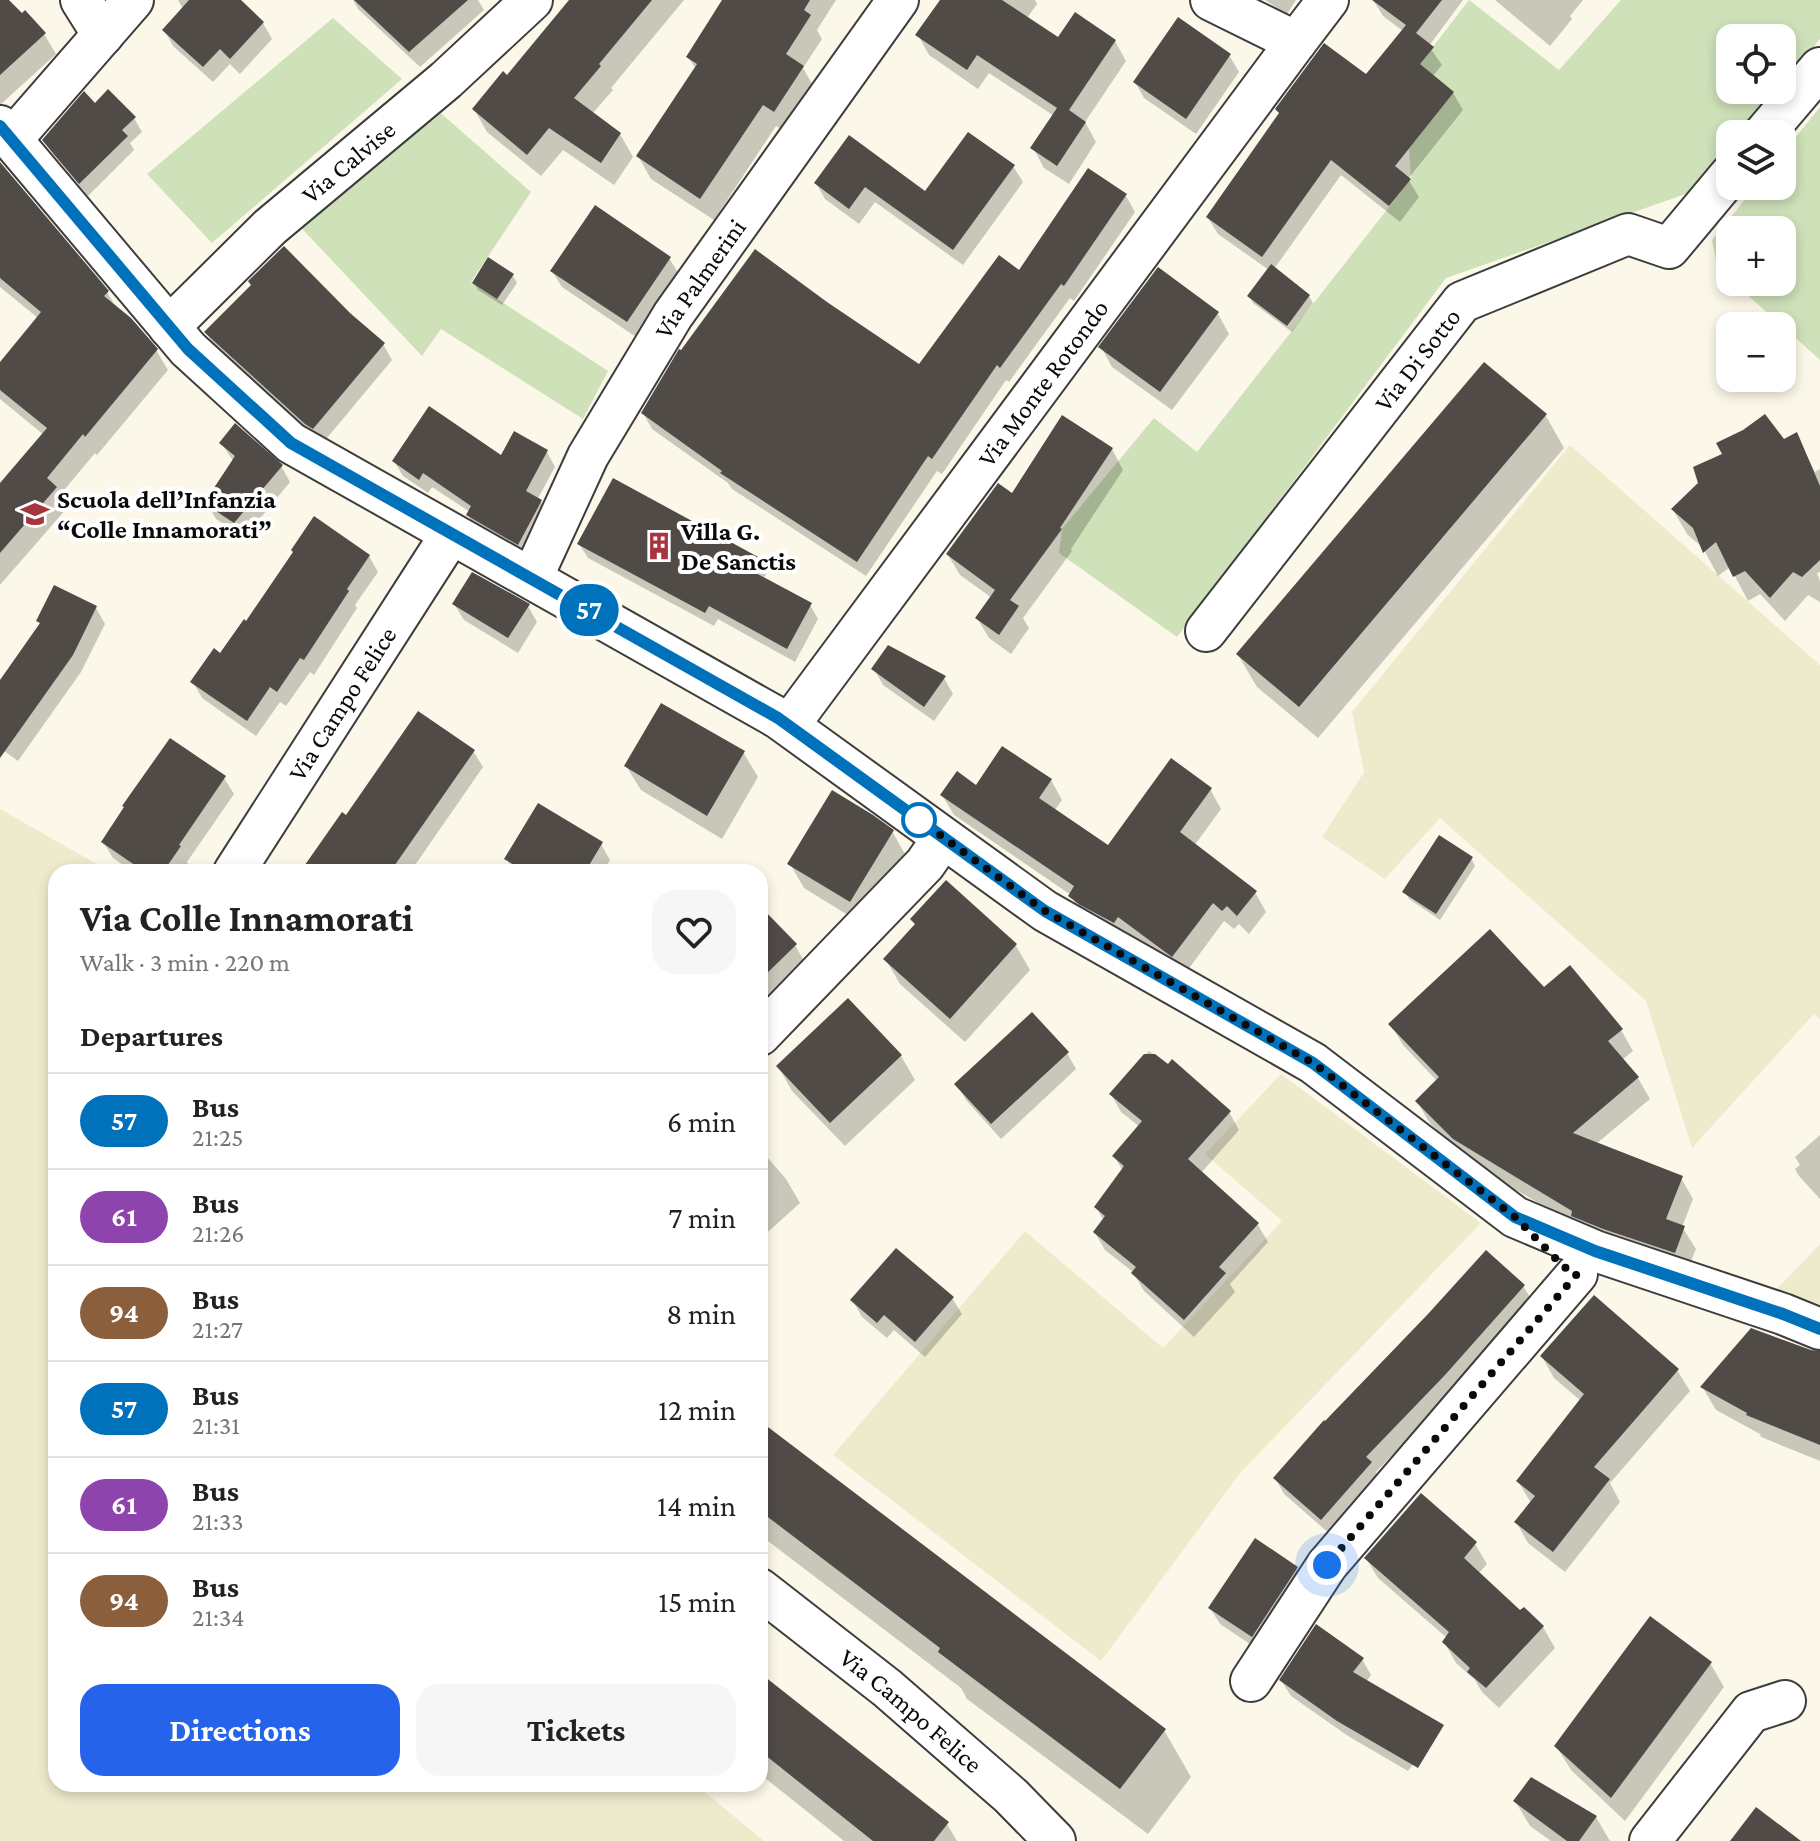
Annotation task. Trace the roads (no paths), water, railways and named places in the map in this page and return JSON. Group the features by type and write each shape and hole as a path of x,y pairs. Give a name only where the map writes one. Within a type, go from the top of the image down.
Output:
{"street":[{"path":"81,0 103,35"},
{"path":"133,0 103,35 6,132 201,362 291,443 789,725 1045,911 1313,1063 1515,1217 1564,1267 1577,1274 1697,1303 1712,1291"},
{"name":"Via Calvise","path":"169,327 270,227 446,80 532,0"},
{"name":"Via Palmerini","path":"532,578 588,456 673,315 898,0"},
{"path":"1211,0 1296,42"},
{"name":"Via Monte Rotondo","path":"789,725 1328,0"},
{"path":"1776,120 1820,68"},
{"name":"Via Di Sotto","path":"1206,631 1462,302 1628,234 1669,248 1716,192"},
{"name":"Via Campo Felice","path":"239,864 451,534"},
{"path":"768,1027 925,864 943,838"},
{"path":"1515,1217 1595,1251 1820,1329"},
{"path":"1251,1681 1327,1565 1577,1274"},
{"name":"Via Campo Felice","path":"768,1595 887,1688 1011,1796 1055,1841"},
{"path":"1650,1841 1751,1712 1785,1701"}],"place":[{"name":"Scuola dell’Infanzia “Colle Innamorati”","path":"35,514"},
{"name":"Villa G. De Sanctis","path":"659,546"}]}
